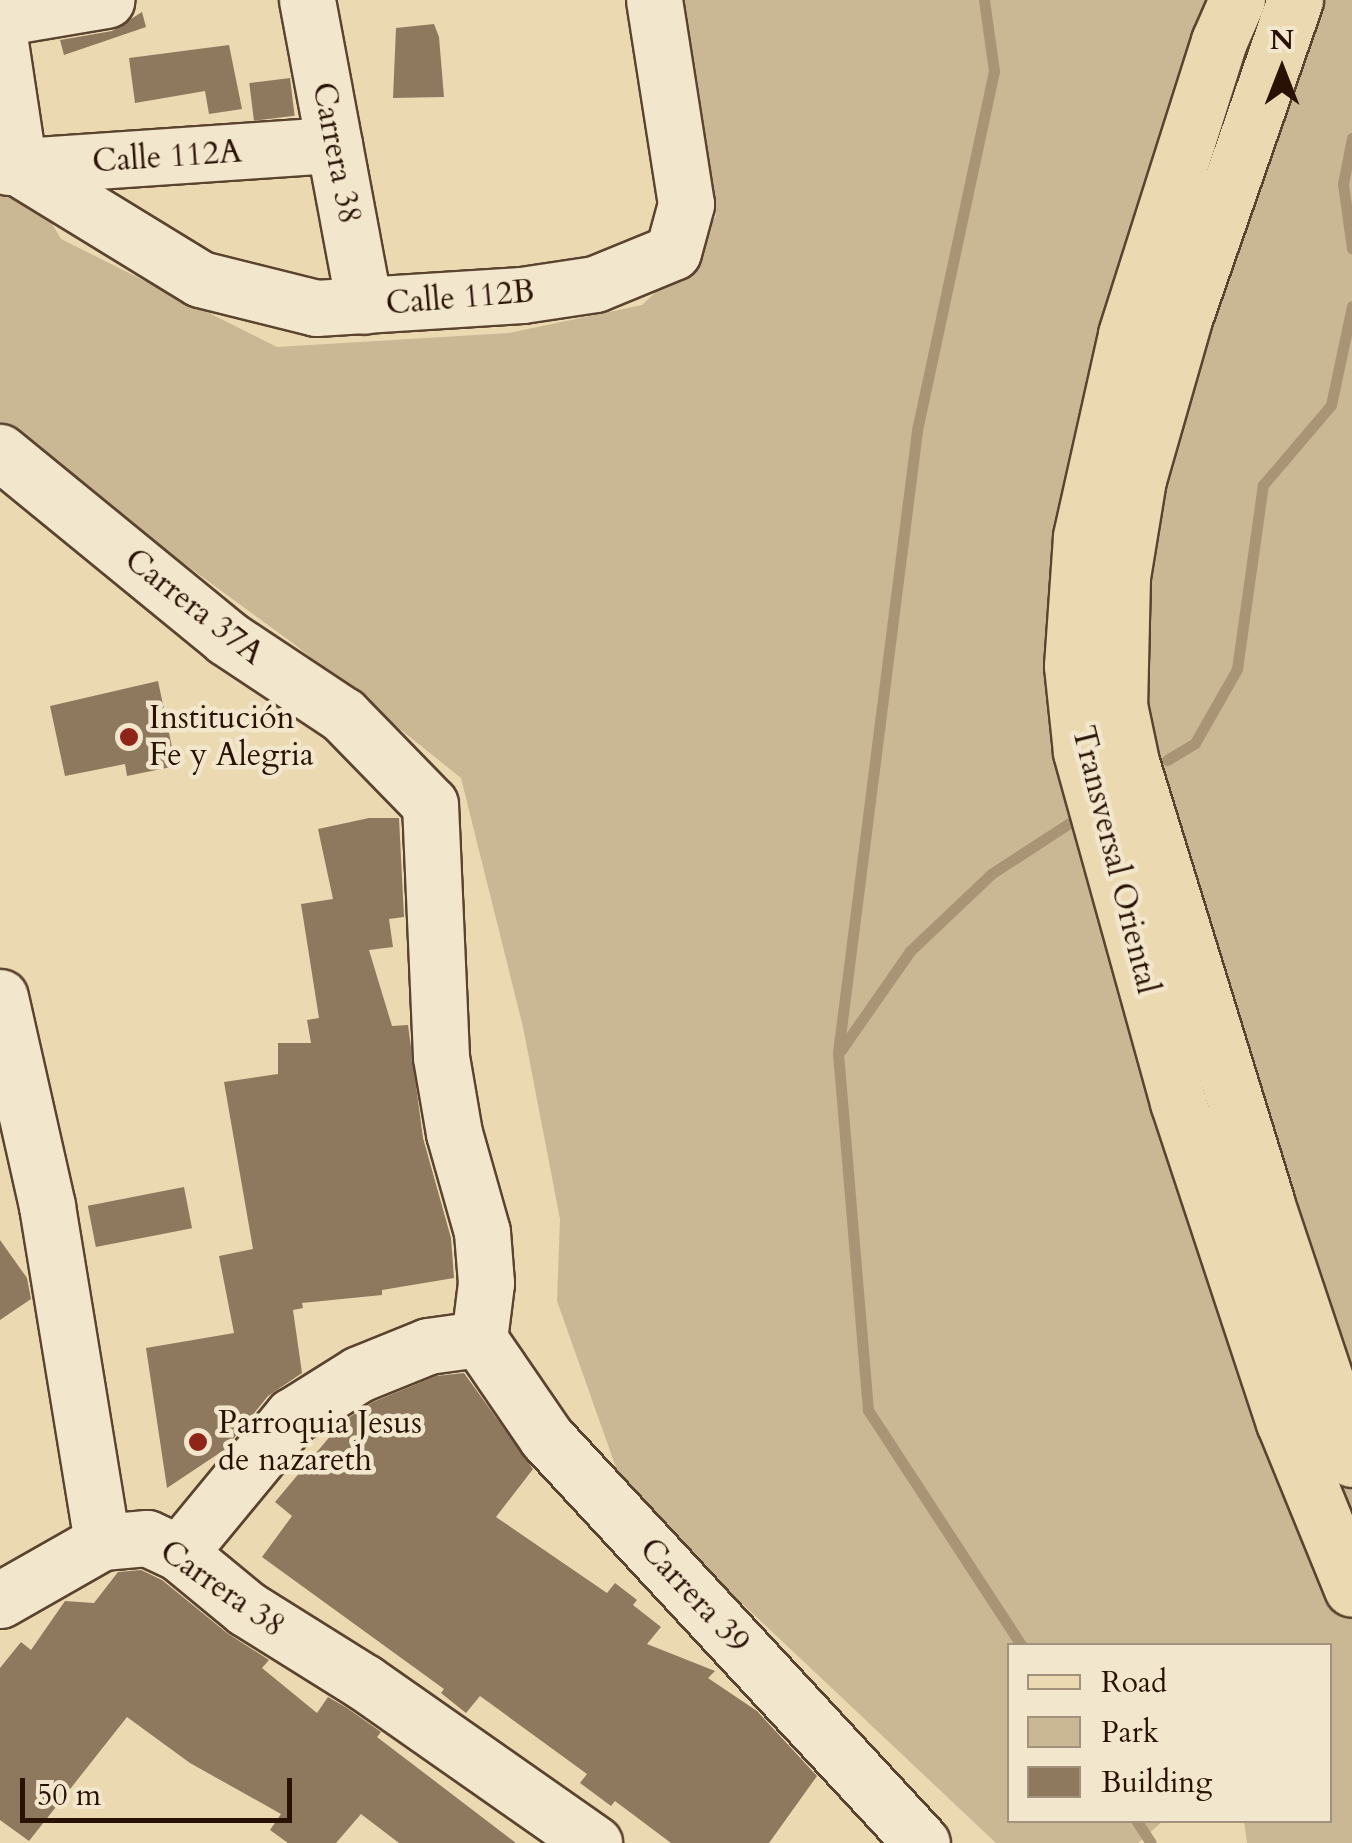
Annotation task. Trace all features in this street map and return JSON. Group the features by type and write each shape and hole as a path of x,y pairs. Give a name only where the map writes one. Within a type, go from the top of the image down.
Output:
{"main road":[{"name":"Transversal Oriental","path":"1237,0 1219,41 1122,352 1081,538 1072,666 1081,752 1178,1102 1284,1422 1352,1589"},
{"name":"Transversal Oriental","path":"1295,0 1184,319 1138,480 1122,577 1119,705 1131,762 1260,1184 1352,1459"}],"street":[{"path":"0,18 106,0"},
{"name":"Carrera 38","path":"307,0 364,306"},
{"name":"Calle 112B","path":"10,168 200,279 316,308 522,295 595,284 673,252 686,204 654,0"},
{"path":"0,42 10,168"},
{"name":"Calle 112A","path":"10,168 334,145"},
{"name":"Carrera 37A","path":"0,452 228,638 343,716 430,804 441,1057 454,1133 482,1232 486,1283 479,1339"},
{"path":"0,997 47,1206 102,1542 0,1600"},
{"path":"179,1552 292,1416 359,1374 428,1346 479,1339"},
{"name":"Carrera 39","path":"479,1339 546,1437 922,1843"},
{"name":"Carrera 38","path":"102,1542 147,1538 179,1552 247,1609 364,1682 594,1843"}],"green space":[{"path":"680,0 1352,0 1352,1843 1247,1843 1244,1823 1332,1823 1332,1643 1007,1643 1007,1823 1161,1823 1138,1843 996,1843 625,1493 557,1301 560,1219 523,1027 461,778 294,644 0,429 0,66 19,168 61,239 277,347 509,333 642,305 688,262 716,216"}],"building":[{"path":"142,12 146,27 64,55 60,40 112,31"},
{"path":"434,24 439,37 444,97 393,98 396,28"},
{"path":"229,45 242,109 209,114 205,91 135,103 129,58"},
{"path":"290,78 295,116 254,121 249,83"},
{"path":"158,681 176,766 127,776 125,764 65,776 50,706"},
{"path":"369,818 399,818 404,917 389,919 393,947 369,950 392,1026 408,1025 423,1138 451,1238 454,1278 382,1290 382,1295 302,1303 303,1308 293,1310 302,1373 268,1396 224,1450 167,1488 146,1348 234,1333 219,1256 253,1249 224,1082 278,1074 278,1043 311,1043 307,1020 319,1018 301,904 333,899 318,829"},
{"path":"184,1187 192,1228 96,1247 88,1206"},
{"path":"0,1240 27,1278 31,1299 0,1320"},
{"path":"464,1373 533,1469 496,1517 607,1593 615,1583 637,1600 633,1605 661,1627 647,1644 715,1671 708,1678 757,1711 817,1776 769,1843 671,1843 615,1801 611,1806 580,1783 587,1774 480,1696 466,1713 441,1693 444,1689 262,1557 292,1516 275,1502 342,1422 373,1402 436,1376"},
{"path":"141,1570 162,1580 227,1633 269,1660 262,1668 317,1713 328,1697 347,1708 381,1732 377,1737 516,1843 399,1843 361,1814 336,1843 288,1843 270,1830 281,1814 190,1763 127,1717 29,1841 0,1820 0,1668 21,1642 31,1650 65,1601 94,1603 118,1572"}],"waterway":[{"path":"984,0 994,71 917,431 838,1053 868,1410 1020,1643"},
{"path":"1352,138 1343,184 1352,248"},
{"path":"1167,760 1195,743 1237,669 1263,485 1331,405 1352,306"},
{"path":"841,1050 910,951 991,874 1071,822"},
{"path":"1138,1823 1151,1843"}],"place":[{"name":"Institución Fe y Alegria","path":"129,737"},
{"name":"Parroquia Jesus de nazareth","path":"198,1442"}]}
